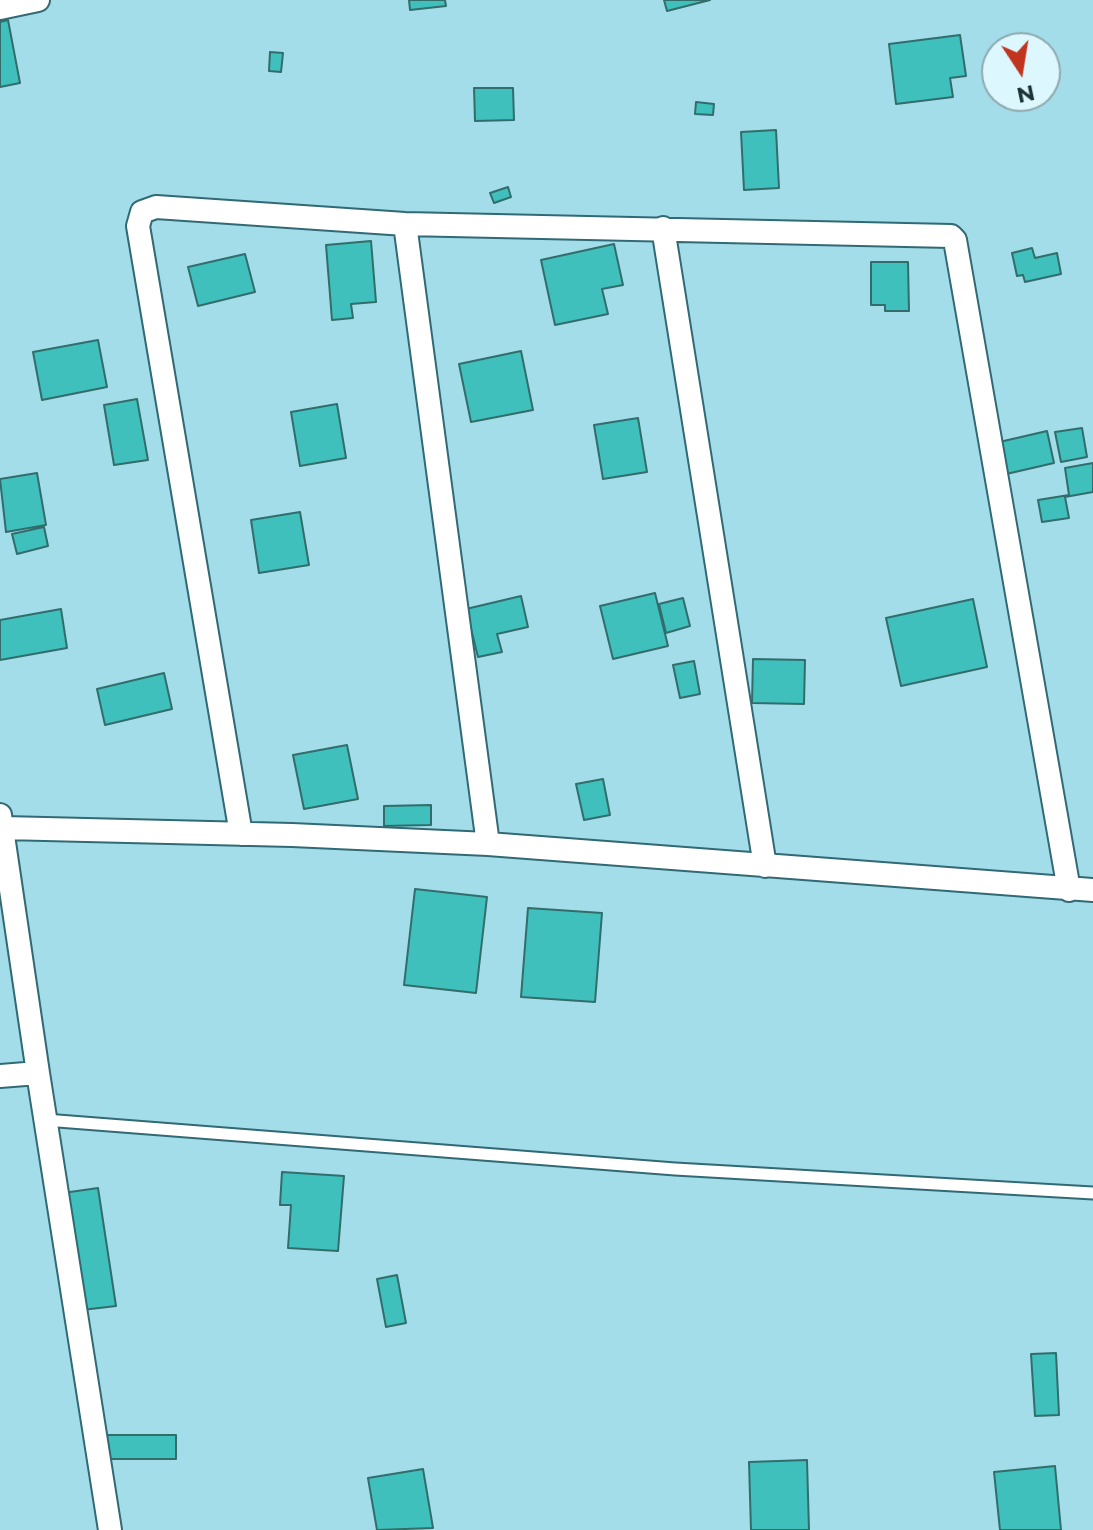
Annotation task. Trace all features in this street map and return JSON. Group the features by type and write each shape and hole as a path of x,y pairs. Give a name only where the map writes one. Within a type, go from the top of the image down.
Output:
{"street":[{"path":"0,8 38,0"},
{"path":"241,834 138,226 139,215 156,207 405,224 663,228 954,238 1069,890"},
{"path":"405,224 488,844"},
{"path":"663,228 765,866"},
{"path":"110,1530 45,1120 2,821 488,844 1093,890"},
{"path":"0,1076 38,1073"}],"lane":[{"path":"45,1120 675,1169 1093,1193"}],"building":[{"path":"409,0 445,0 446,6 410,10"},
{"path":"664,0 710,0 667,11"},
{"path":"8,20 20,83 0,87 0,22"},
{"path":"960,35 966,76 950,78 953,97 896,104 889,44"},
{"path":"270,52 283,53 281,72 269,71"},
{"path":"474,88 513,88 514,120 475,121"},
{"path":"696,102 714,104 713,115 695,114"},
{"path":"776,130 779,188 744,190 741,132"},
{"path":"508,187 511,197 494,203 490,193"},
{"path":"371,241 376,302 351,304 353,318 332,320 326,245"},
{"path":"614,244 623,285 602,289 608,314 555,325 541,260"},
{"path":"1032,248 1035,258 1057,253 1061,274 1025,282 1023,275 1017,276 1012,253"},
{"path":"245,254 255,292 198,306 188,267"},
{"path":"871,262 908,262 909,311 885,311 885,305 871,305"},
{"path":"98,340 107,387 42,400 33,352"},
{"path":"521,351 533,410 471,422 459,364"},
{"path":"137,399 148,460 114,465 104,405"},
{"path":"337,404 346,458 300,466 291,412"},
{"path":"638,418 647,472 603,479 594,425"},
{"path":"1082,428 1087,457 1061,462 1055,432"},
{"path":"1047,431 1054,463 1002,475 995,443"},
{"path":"1093,463 1093,492 1065,497 1069,518 1042,522 1038,500 1069,495 1065,468"},
{"path":"37,473 46,525 6,532 0,479"},
{"path":"300,512 309,565 259,573 251,520"},
{"path":"44,527 48,546 17,554 12,534"},
{"path":"655,593 668,646 613,659 600,606"},
{"path":"521,596 528,627 497,634 502,652 478,657 466,609"},
{"path":"683,598 690,626 666,633 659,604"},
{"path":"973,599 987,667 901,686 886,618"},
{"path":"61,609 67,648 0,660 0,620"},
{"path":"753,659 805,660 804,704 752,703"},
{"path":"694,661 700,694 680,698 673,665"},
{"path":"164,673 172,709 105,725 97,689"},
{"path":"347,745 358,799 304,809 293,755"},
{"path":"603,779 610,815 584,820 576,784"},
{"path":"431,805 431,825 384,826 384,806"},
{"path":"415,889 487,897 476,993 404,985"},
{"path":"528,908 602,913 595,1002 521,997"},
{"path":"282,1172 344,1176 338,1251 288,1248 291,1205 280,1205"},
{"path":"98,1188 116,1306 82,1310 63,1193"},
{"path":"397,1275 406,1323 386,1327 377,1279"},
{"path":"1056,1353 1059,1415 1035,1416 1031,1354"},
{"path":"106,1435 176,1435 176,1459 106,1459"},
{"path":"807,1460 809,1530 751,1530 749,1462"},
{"path":"1055,1466 1061,1530 1000,1530 994,1472"},
{"path":"423,1469 433,1528 377,1530 368,1478"}]}
